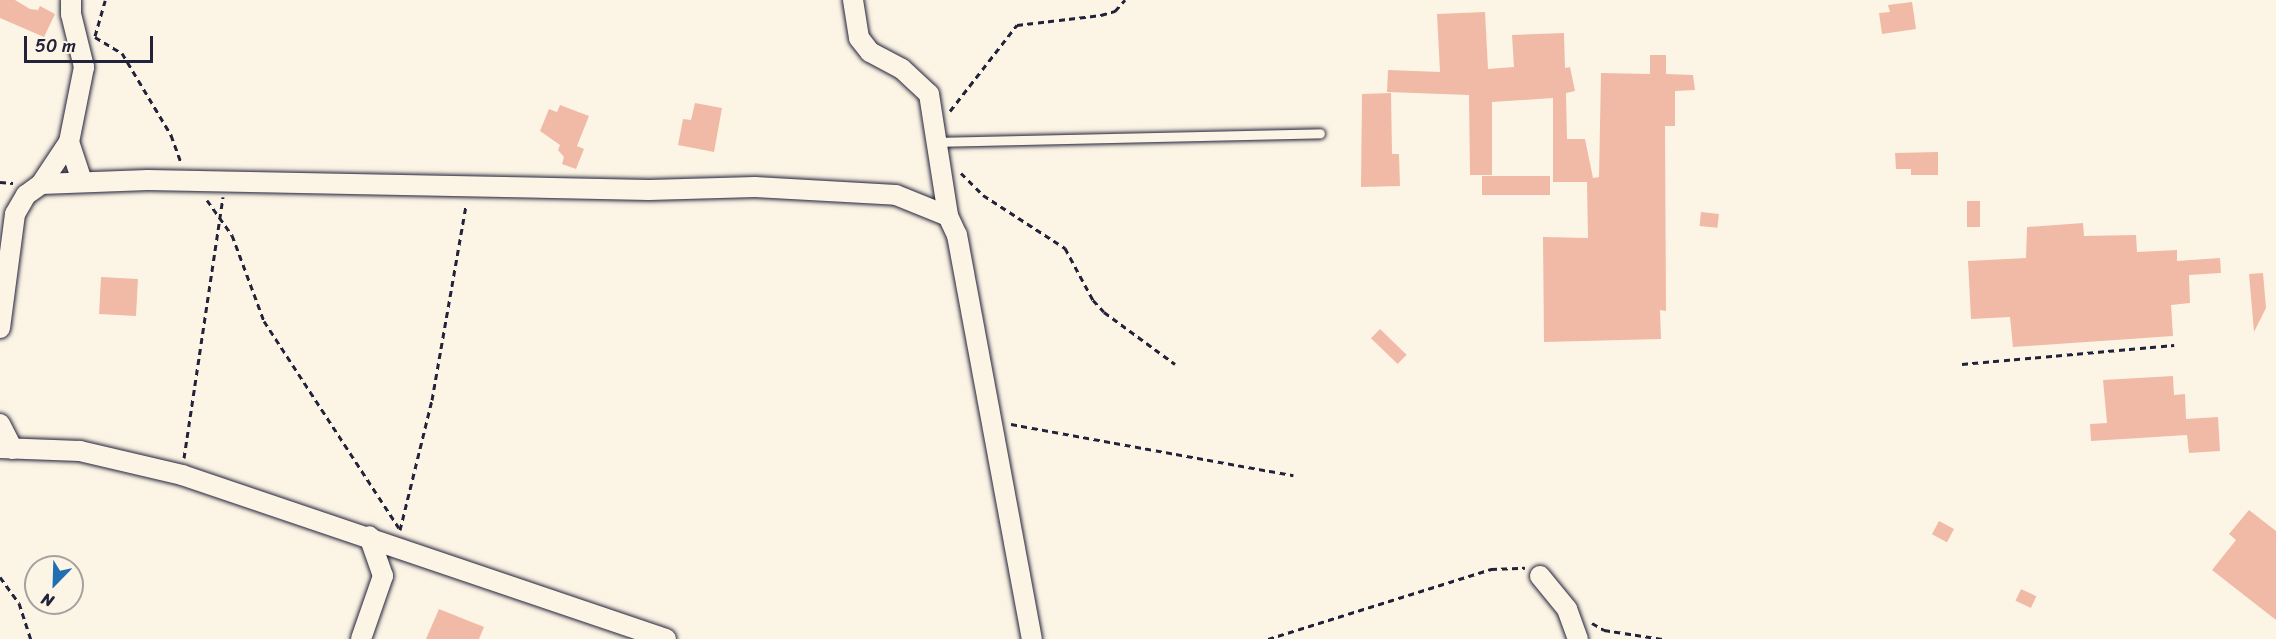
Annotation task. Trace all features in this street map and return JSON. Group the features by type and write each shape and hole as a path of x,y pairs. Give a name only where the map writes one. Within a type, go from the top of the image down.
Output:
{"street":[{"path":"0,328 15,214 26,195 41,184 69,142 84,67 71,14 71,0"},
{"path":"853,0 859,38 870,52 920,82 929,94 948,216 957,235 1032,639"},
{"path":"69,142 82,181"},
{"path":"41,184 82,181 469,185 649,190 755,187 896,195 948,216"},
{"path":"0,424 7,449 80,451 182,475 369,536 401,544 666,639"},
{"path":"369,536 383,576"},
{"path":"361,639 383,576 401,544"},
{"path":"1540,576 1567,609 1578,639"}],"lane":[{"path":"938,143 1320,133"}],"path":[{"path":"1125,0 1115,11 1101,15 1017,25 938,143 983,195 1065,248 1093,300 1104,312 1175,364"},
{"path":"94,37 122,53 196,183 221,217 250,275 264,321 401,544"},
{"path":"182,475 221,217 224,183"},
{"path":"401,544 441,355 469,185"},
{"path":"1962,364 2174,345"},
{"path":"991,422 1041,426 1293,475"},
{"path":"1269,639 1491,569 1521,566 1540,576"},
{"path":"0,578 20,603 31,639"},
{"path":"1567,609 1604,630 1662,639"}],"building":[{"path":"0,0 15,0 30,9 38,10 40,6 55,14 44,37 0,18"},
{"path":"1912,2 1916,29 1882,34 1879,13 1890,12 1888,5"},
{"path":"1485,12 1488,69 1514,67 1512,35 1564,33 1565,68 1570,67 1575,91 1566,93 1567,139 1585,139 1593,178 1599,177 1601,73 1650,74 1650,55 1666,55 1666,74 1693,75 1695,90 1675,91 1675,126 1665,126 1666,311 1660,310 1661,339 1544,342 1543,237 1588,238 1587,182 1553,182 1553,98 1492,102 1492,175 1470,175 1469,95 1387,92 1388,70 1440,72 1437,14"},
{"path":"1391,93 1392,154 1399,154 1400,186 1361,187 1362,94"},
{"path":"695,103 722,108 714,152 678,145 683,119 691,120"},
{"path":"560,105 589,116 577,146 584,149 576,169 562,164 564,157 558,150 560,145 540,131 549,109 557,112"},
{"path":"1938,152 1938,175 1911,175 1911,169 1896,169 1895,153"},
{"path":"1482,176 1550,176 1550,195 1482,195"},
{"path":"1967,201 1980,201 1980,227 1967,227"},
{"path":"1701,212 1719,214 1717,228 1700,226"},
{"path":"2083,223 2084,236 2136,235 2137,252 2177,250 2177,261 2220,258 2221,273 2189,275 2190,303 2171,305 2173,336 2013,347 2010,317 1971,319 1968,261 2026,258 2027,227"},
{"path":"2263,273 2266,308 2254,332 2249,274"},
{"path":"101,277 138,279 136,316 99,314"},
{"path":"1380,329 1407,355 1398,364 1371,338"},
{"path":"2173,376 2174,395 2185,394 2186,419 2218,417 2220,451 2189,453 2187,435 2091,441 2090,424 2107,423 2103,380"},
{"path":"2249,510 2276,531 2276,620 2212,570 2236,540 2229,534"},
{"path":"1939,521 1954,529 1947,542 1932,534"},
{"path":"2021,589 2036,596 2031,608 2016,601"},
{"path":"439,609 484,627 479,639 426,639"}]}
